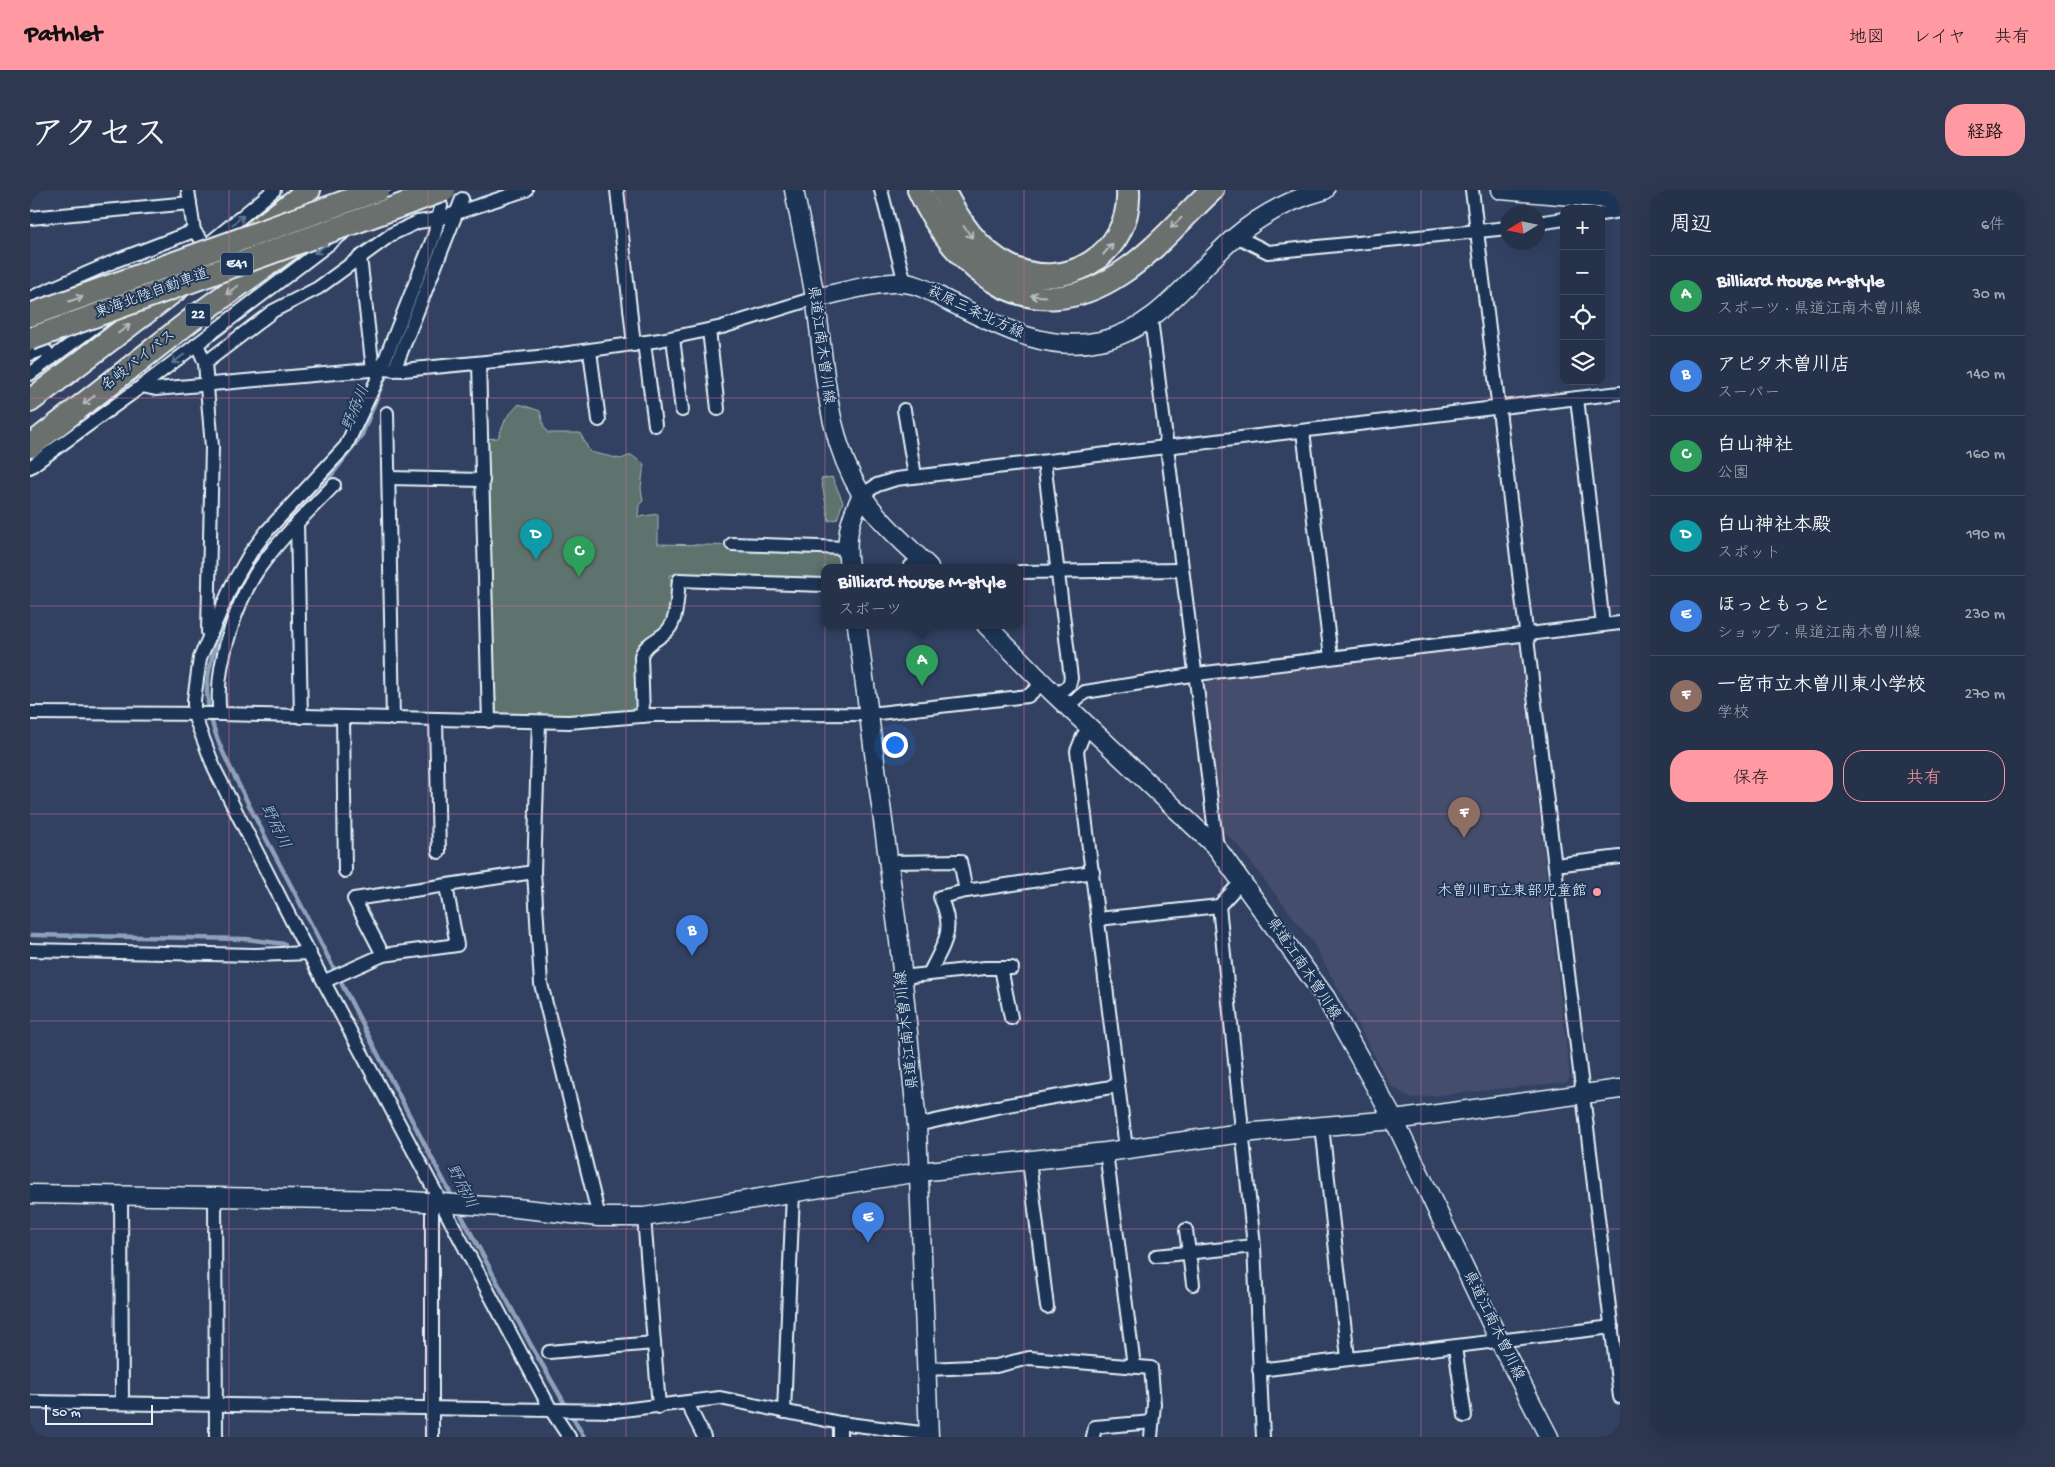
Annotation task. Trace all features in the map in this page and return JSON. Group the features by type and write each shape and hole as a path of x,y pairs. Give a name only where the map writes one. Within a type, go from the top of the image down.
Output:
{"highway":[{"name":"22","path":"30,401 309,190"},
{"path":"144,275 347,190"},
{"name":"名岐バイパス","path":"30,446 195,317 371,190"},
{"name":"東海北陸自動車道","path":"30,300 144,275 378,190"},
{"path":"919,190 934,220 948,241 967,263 990,280 1012,291 1032,296 1054,297 1096,287 1119,275 1139,259 1212,190"},
{"path":"943,190 955,214 972,237 990,254 1010,267 1032,274 1052,276 1071,273 1089,266 1103,255 1116,238 1125,219 1129,202 1128,190"},
{"name":"東海北陸自動車道","path":"42,349 446,203"}],"main road":[{"name":"県道江南木曽川線","path":"794,190 815,298 831,417 840,453 862,495 920,564"},
{"name":"萩原三条北方線","path":"815,298 905,283 934,294 1020,335 1058,344 1092,343 1118,337 1151,319 1236,236 1268,212 1325,190"},
{"path":"1500,190 1620,200"},
{"path":"1593,198 1620,204"},
{"path":"848,564 846,548 850,518 862,495"},
{"name":"県道江南木曽川線","path":"858,629 870,714 902,977 917,1125 929,1435"},
{"name":"県道江南木曽川線","path":"990,629 1043,683 1217,848 1326,998 1394,1120 1500,1342 1549,1437"},
{"path":"30,1194 215,1196 438,1202 599,1217 644,1217 919,1172 1106,1152 1242,1133 1394,1120 1620,1089"}],"street":[{"path":"188,190 194,231 206,246"},
{"path":"30,354 42,349 206,246 274,190"},
{"path":"30,467 142,386 312,255 402,190"},
{"path":"526,190 455,213 385,370 346,446 251,552 232,585 200,658 194,700 215,770 310,952 328,980 438,1202 569,1437"},
{"path":"618,190 639,344 654,425"},
{"path":"881,190 905,283"},
{"path":"1472,190 1620,1397"},
{"path":"30,218 190,203"},
{"path":"205,363 273,311 318,288 392,234 418,222 446,203"},
{"path":"446,203 455,213"},
{"path":"446,203 455,213"},
{"path":"385,370 446,203"},
{"path":"409,210 418,222"},
{"path":"1605,213 1620,211"},
{"path":"1545,222 1560,220"},
{"path":"1236,236 1268,252 1500,229"},
{"path":"30,374 42,349 30,300 115,261 194,231"},
{"path":"360,257 385,370"},
{"path":"142,386 156,389 207,383 480,363 590,351 639,344 709,330 815,298"},
{"path":"1151,319 1181,570 1197,674 1217,848"},
{"path":"709,330 718,409"},
{"path":"673,338 682,410"},
{"path":"197,344 205,363 212,447 208,637"},
{"path":"590,351 599,420"},
{"path":"480,363 488,720"},
{"path":"862,495 877,485 915,476 1620,393"},
{"path":"1577,398 1603,625"},
{"path":"904,410 915,476"},
{"path":"387,413 393,719"},
{"path":"1303,431 1330,657"},
{"path":"1044,462 1071,678 1062,701"},
{"path":"389,478 483,480"},
{"path":"218,714 217,696 220,673 232,628 247,593 264,561 334,485"},
{"path":"297,523 301,717"},
{"path":"732,544 846,548"},
{"path":"1023,572 1181,570"},
{"path":"643,716 641,656 644,647 668,630 673,621 679,580 821,585"},
{"path":"1062,701 1086,692 1197,674 1620,623"},
{"path":"30,713 218,714 539,722 643,716 870,714 1028,696 1043,683"},
{"path":"343,717 344,871"},
{"path":"436,720 438,852"},
{"path":"539,722 534,872 541,984 599,1217"},
{"path":"1090,728 1083,736 1077,751 1094,872 1117,1086 1126,1149"},
{"path":"1555,865 1620,857"},
{"path":"888,862 960,861 966,891"},
{"path":"383,955 354,899 534,872"},
{"path":"929,974 949,933 945,908 940,897 966,891 1094,872"},
{"path":"1098,919 1219,906 1242,881"},
{"path":"328,980 383,955 457,945 446,886"},
{"path":"1219,906 1254,1246 1263,1437"},
{"path":"30,950 255,955 310,952"},
{"path":"902,977 985,968 1006,968 1011,1018"},
{"path":"917,1125 1002,1106 1117,1086"},
{"path":"1322,1126 1348,1358"},
{"path":"1106,1152 1134,1366"},
{"path":"1029,1161 1047,1307"},
{"path":"784,1412 793,1193"},
{"path":"121,1196 122,1402"},
{"path":"215,1196 216,1437"},
{"path":"432,1437 438,1202"},
{"path":"644,1217 659,1407"},
{"path":"1186,1230 1193,1284"},
{"path":"1156,1256 1254,1246"},
{"path":"1259,1370 1612,1328"},
{"path":"550,1352 654,1343"},
{"path":"1455,1347 1465,1416"},
{"path":"927,1369 996,1366 1029,1358 1151,1368 1154,1404 1151,1437"},
{"path":"30,1402 615,1411 720,1398 784,1412 839,1433 929,1435"},
{"path":"687,1403 704,1437"},
{"path":"1093,1437 1095,1427 1152,1422"}],"shaded area":[{"path":"1510,641 1520,650 1570,1078 1566,1082 1411,1098 1391,1086 1314,944 1236,843 1220,829 1204,686 1211,678"}],"green space":[{"path":"519,404 540,411 544,427 548,433 580,433 590,452 621,459 631,455 644,464 641,488 643,501 639,505 638,517 658,514 658,544 846,548 849,564 821,564 821,579 669,575 675,592 668,609 667,624 648,647 635,717 497,721 482,439 498,438 506,418"},
{"path":"832,477 843,502 837,519 829,521 821,479"}],"waterway":[{"name":"野府川","path":"288,523 329,478 361,437 388,370"},
{"name":"野府川","path":"270,544 238,593 219,636 208,675 207,692 211,720 226,759 251,810 454,1200"},
{"path":"32,935 246,939 285,944"},
{"name":"野府川","path":"458,1209 532,1347 584,1437"}],"place":[{"name":"白山神社本殿","path":"536,560"},
{"name":"白山神社","path":"579,577"},
{"name":"Billiard House M-style","path":"922,686"},
{"name":"一宮市立木曽川東小学校","path":"1464,838"},
{"name":"木曽川町立東部児童館","path":"1597,892"},
{"name":"アピタ木曽川店","path":"692,956"},
{"name":"ほっともっと","path":"868,1243"}]}
